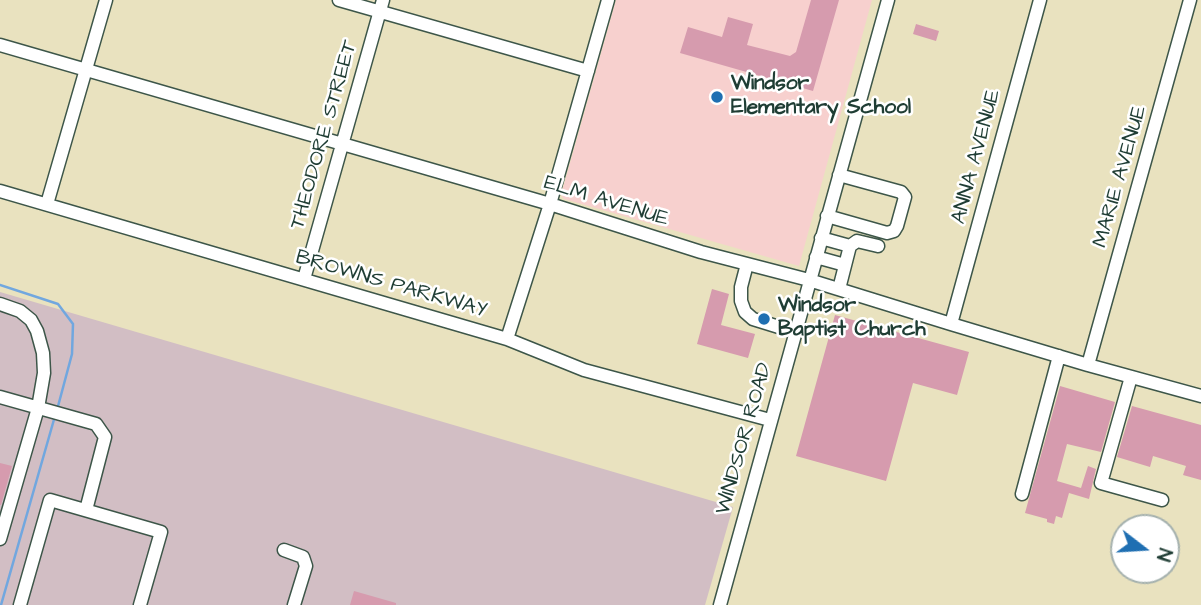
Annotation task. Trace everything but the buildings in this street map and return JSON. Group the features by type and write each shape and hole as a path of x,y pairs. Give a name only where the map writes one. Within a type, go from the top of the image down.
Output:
{"street":[{"path":"47,204 106,0"},
{"path":"339,0 381,6 588,71"},
{"path":"507,339 550,204 608,0"},
{"name":"WINDSOR ROAD","path":"720,605 888,0"},
{"name":"ANNA AVENUE","path":"951,324 1040,0"},
{"name":"MARIE AVENUE","path":"1088,365 1190,0"},
{"name":"THEODORE STREET","path":"304,279 381,6"},
{"name":"ELM AVENUE","path":"0,44 1201,396"},
{"path":"828,216 887,233 894,231 897,226 905,197 901,192 839,175"},
{"name":"BROWNS PARKWAY","path":"0,191 507,339 584,370 770,420"},
{"path":"821,238 850,246"},
{"path":"839,289 850,246 857,241 878,246"},
{"path":"816,257 845,265"},
{"path":"747,264 741,287 741,301 745,312 753,319 795,332"},
{"path":"0,304 20,311 31,320 37,331 43,354 50,411 1,535"},
{"path":"1022,494 1059,356"},
{"path":"1131,377 1101,483 1162,500"},
{"path":"0,397 96,424 105,438 86,510"},
{"path":"20,605 50,500 161,532 140,605"},
{"path":"284,550 303,557 306,566 294,605"}],"shaded area":[{"name":"Windsor Elementary School","path":"616,0 872,0 799,266 564,199 561,195"},
{"path":"0,292 733,507 705,605 0,605"}],"waterway":[{"path":"0,285 58,304 73,324 72,354 57,410"},
{"path":"1,605 55,416"}],"place":[{"name":"Windsor Elementary School","path":"717,97"},
{"name":"Windsor Baptist Church","path":"764,319"}]}
